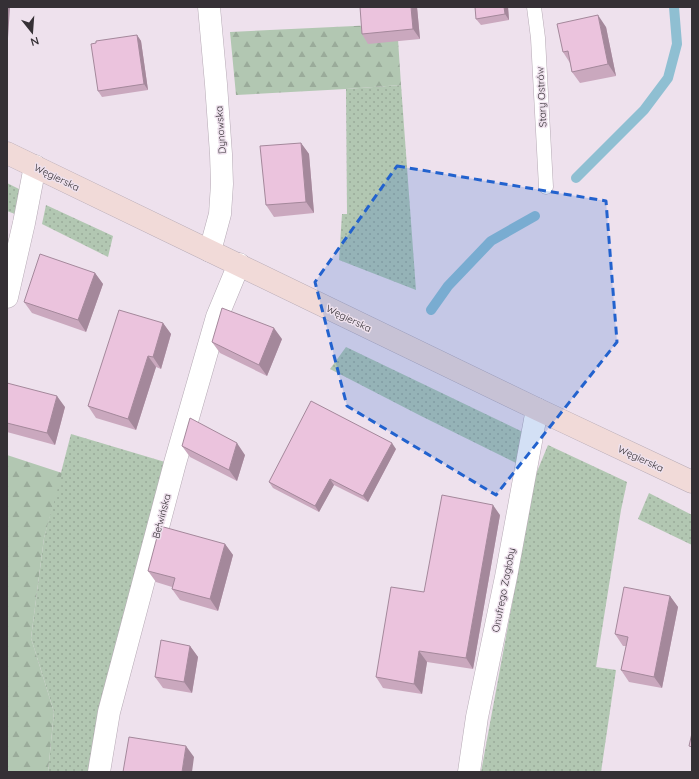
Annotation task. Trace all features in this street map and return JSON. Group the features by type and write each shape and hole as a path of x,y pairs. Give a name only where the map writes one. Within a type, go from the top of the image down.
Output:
{"main road":[{"name":"Węgierska","path":"7,153 537,409 692,482"}],"street":[{"name":"Dynowska","path":"209,7 216,84 222,184 220,214 210,251"},
{"path":"7,297 35,166"},
{"name":"Bełwińska","path":"99,772 109,712 175,463 217,318 239,264"},
{"name":"Onufrego Zagłoby","path":"469,772 477,717 506,577 537,409"}],"lane":[{"name":"Stary Ostrów","path":"534,7 538,38 546,187"}],"highlighted area":[{"path":"397,166 606,201 617,342 496,495 347,406 315,282"}],"green space":[{"path":"397,24 401,85 236,95 230,32"},
{"path":"401,85 416,290 339,260 342,214 347,214 346,89"},
{"path":"7,183 23,191 15,214 7,211"},
{"path":"46,205 113,236 108,257 42,224"},
{"path":"346,347 527,434 518,464 330,369"},
{"path":"71,434 165,462 91,772 48,772 54,712 31,638 44,538"},
{"path":"548,445 627,482 621,510 596,667 616,670 601,772 481,772 536,474"},
{"path":"7,455 62,473 44,538 31,638 54,712 48,772 7,772"},
{"path":"649,493 692,515 692,545 638,519"}],"building":[{"path":"360,7 411,7 413,29 362,34"},
{"path":"475,7 504,7 505,14 476,19"},
{"path":"598,15 608,64 572,72 568,51 563,52 557,24"},
{"path":"137,35 144,84 98,91 91,44 96,43 96,41"},
{"path":"301,143 306,202 266,205 260,146"},
{"path":"40,254 95,273 78,320 24,302"},
{"path":"222,308 274,328 259,365 212,342"},
{"path":"119,310 163,323 153,357 148,356 128,419 88,406"},
{"path":"7,383 57,396 47,433 7,423"},
{"path":"311,401 392,443 363,496 330,479 315,506 269,482"},
{"path":"190,418 237,443 229,470 182,446"},
{"path":"442,495 493,505 466,658 419,651 414,684 376,677 391,587 424,592"},
{"path":"160,526 225,544 210,599 172,589 175,578 148,571"},
{"path":"624,587 670,596 654,677 621,670 628,637 615,634"},
{"path":"161,640 190,646 184,682 155,677"},
{"path":"692,733 692,747 689,746"},
{"path":"129,737 186,746 182,772 123,772"}],"waterway":[{"path":"576,178 644,110 668,78 677,44 674,7"},
{"path":"431,310 448,286 491,241 535,216"}]}
